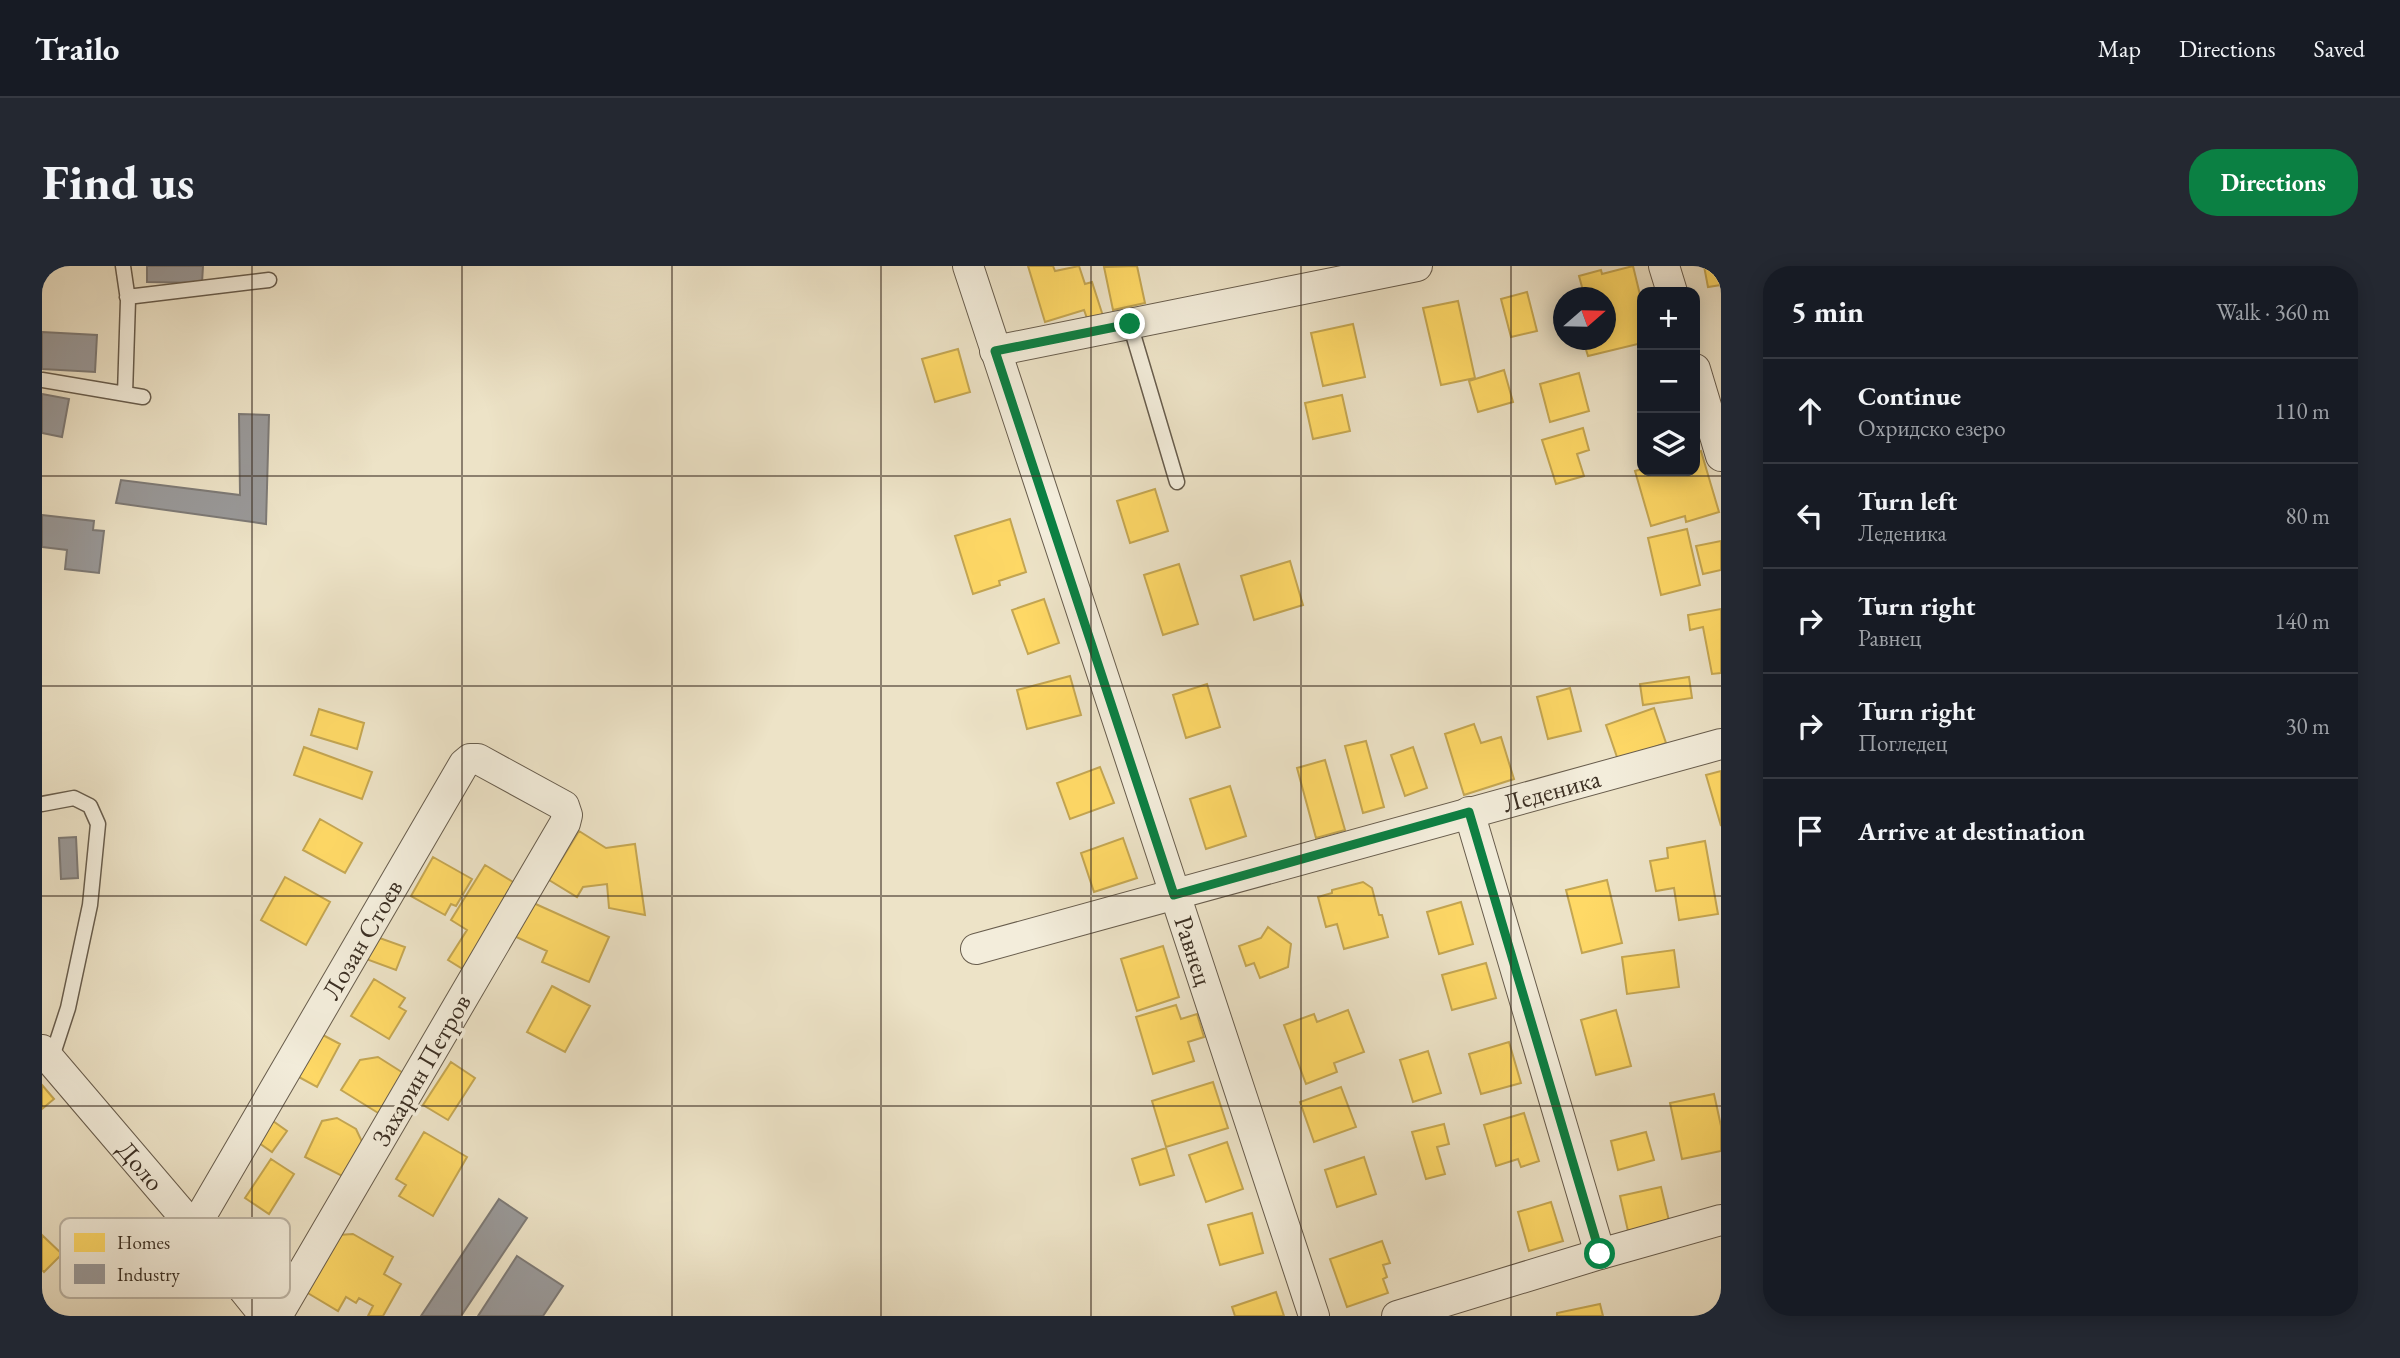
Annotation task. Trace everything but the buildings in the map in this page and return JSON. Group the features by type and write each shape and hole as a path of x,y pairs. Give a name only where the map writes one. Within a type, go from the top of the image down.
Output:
{"street":[{"name":"Равнец","path":"968,266 1314,1316"},
{"path":"995,351 1418,266"},
{"path":"1664,266 1670,287"},
{"path":"1700,386 1721,457"},
{"name":"Леденика","path":"976,949 1721,744"},
{"name":"Лозан Стоев","path":"200,1218 464,764 470,759 478,758 564,806 567,815 565,823"},
{"path":"1469,812 1600,1254"},
{"name":"Захарин Петров","path":"290,1294 565,823"},
{"name":"Доло","path":"46,1055 185,1218"},
{"path":"1397,1316 1721,1220"},
{"name":"Доло","path":"250,1298 265,1316"},
{"name":"Захарин Петров","path":"277,1316 288,1298"}],"lane":[{"path":"122,266 127,298 125,394"},
{"path":"127,298 269,280"},
{"path":"1130,324 1177,482"},
{"path":"42,380 143,397"},
{"path":"42,804 74,798 90,806 98,824 90,905 68,1008 46,1055"}],"route":[{"path":"1130,324 995,351 1174,895 1469,812 1600,1254"}]}
